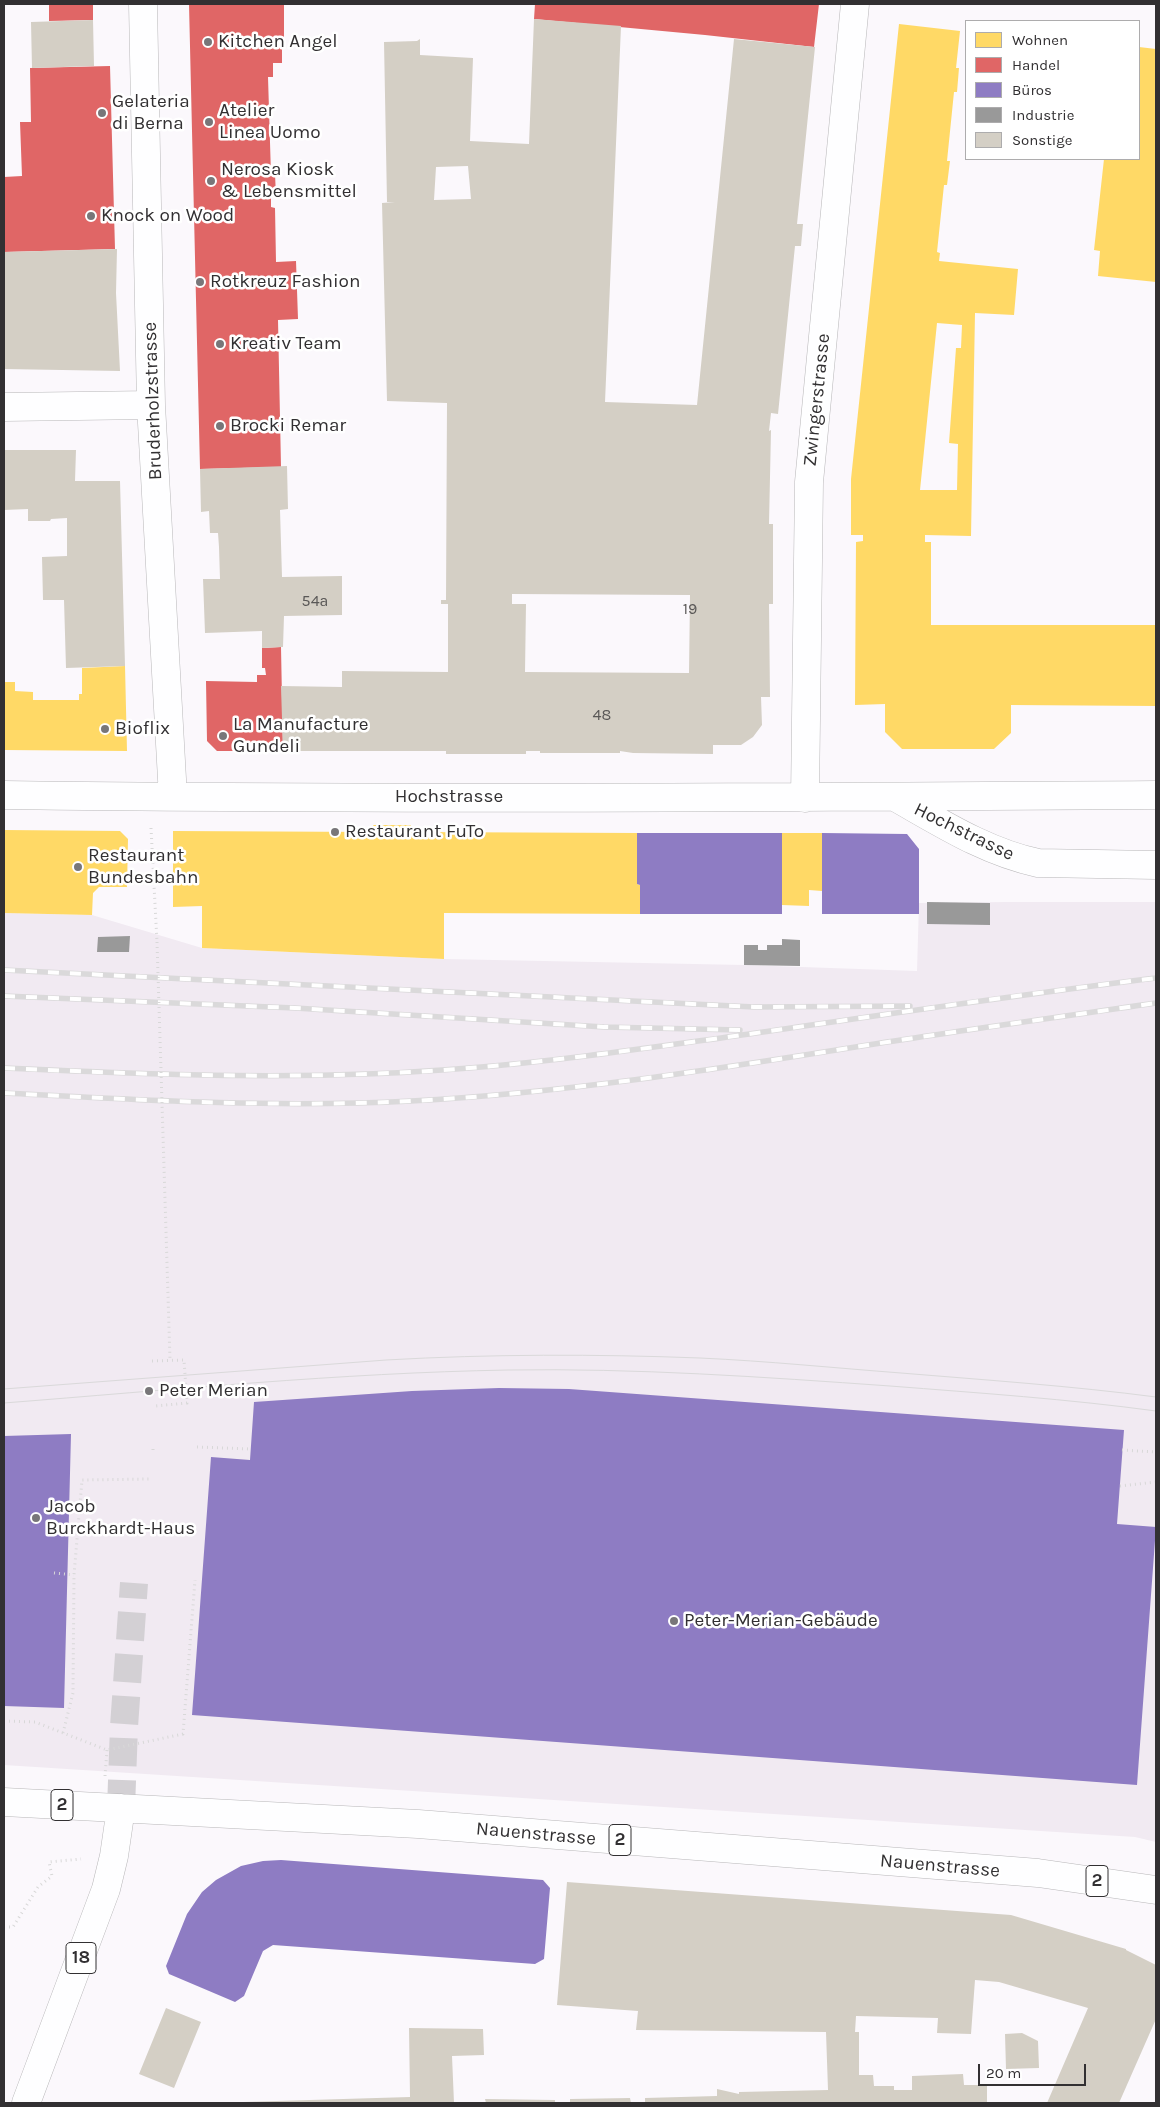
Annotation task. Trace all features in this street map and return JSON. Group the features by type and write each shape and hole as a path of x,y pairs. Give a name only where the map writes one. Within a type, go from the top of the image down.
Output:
{"street":[{"name":"Bruderholzstrasse","path":"143,4 151,405 173,797"},
{"name":"Zwingerstrasse","path":"805,798 809,482 855,4"},
{"path":"4,407 151,405"},
{"name":"Hochstrasse","path":"4,795 805,798 1156,795"},
{"name":"Hochstrasse","path":"894,797 957,832 1019,859 1038,863 1156,865"},
{"name":"Nauenstrasse","path":"4,1802 418,1824 1038,1874 1156,1890"},
{"name":"18","path":"26,2103 106,1889 114,1856 121,1808"}],"path":[{"path":"150,819 157,942 170,1360"},
{"path":"152,1361 184,1360 187,1402 155,1406"},
{"path":"197,1447 251,1449"},
{"path":"1122,1450 1156,1452"},
{"path":"63,1733 73,1693 74,1574 82,1480 151,1479"},
{"path":"1120,1486 1156,1482"},
{"path":"54,1573 74,1574"},
{"path":"4,1721 35,1722 108,1750 183,1734 195,1580"},
{"path":"4,1927 13,1927 38,1887 52,1876 49,1862 114,1856"}],"shaded area":[{"path":"1156,902 1156,1842 1135,1837 4,1765 4,913 92,915 202,948 444,959 744,965 917,971 919,903"}],"building: Wohnen":[{"path":"899,24 960,31 956,68 959,68 957,92 954,92 947,161 950,161 947,185 944,185 937,252 940,253 939,261 1018,269 1014,315 975,313 971,536 925,535 925,542 931,542 931,625 1156,625 1156,706 1011,705 1011,733 994,749 902,749 885,732 885,704 855,705 856,542 863,541 863,535 851,535 851,479","holes":["937,323 962,325 961,348 956,348 949,443 958,444 957,490 920,490"]},
{"path":"1140,47 1156,49 1156,282 1098,276 1100,251 1094,250 1104,160 1140,160"},
{"path":"125,666 127,751 4,750 4,682 15,682 15,691 33,692 33,700 79,700 79,694 82,694 82,668"},
{"path":"373,825 411,825 411,832 637,833 637,884 640,885 640,914 444,913 444,959 202,948 202,906 173,907 173,831 374,832"},
{"path":"4,830 120,831 128,839 127,887 99,887 93,893 92,915 4,913"},
{"path":"782,833 822,833 822,891 809,890 809,906 782,905"}],"building: Handel":[{"path":"49,4 93,4 93,20 49,21"},
{"path":"189,4 284,4 282,63 273,63 273,77 268,77 271,175 275,174 276,196 271,196 271,207 275,208 276,262 296,261 298,319 278,320 281,467 200,469"},
{"path":"535,4 819,4 814,47 534,19"},
{"path":"110,66 115,249 4,252 4,177 22,176 20,122 31,122 30,68"},
{"path":"281,647 283,751 217,751 207,741 206,681 257,682 257,675 266,675 265,668 262,668 262,648"}],"building: Büros":[{"path":"637,833 782,833 782,914 640,914 640,885 637,884"},
{"path":"822,833 907,834 919,849 919,914 822,914"},
{"name":"Peter-Merian-Gebäude","path":"499,1388 569,1389 1124,1430 1117,1524 1156,1527 1137,1785 192,1715 211,1457 250,1460 254,1402 412,1391"},
{"name":"Jacob Burckhardt-Haus","path":"71,1434 64,1708 4,1706 4,1436"},
{"path":"281,1860 543,1880 550,1888 544,1959 535,1964 273,1945 263,1951 244,1996 235,2002 169,1974 166,1966 187,1914 202,1892 216,1880 241,1866 263,1861"}],"building: Industrie":[{"path":"927,902 990,903 990,925 927,924"},
{"path":"130,936 129,952 97,952 98,937"},
{"path":"782,939 800,940 800,966 744,965 744,945 758,945 758,950 767,950 767,945 782,945"}],"building: Sonstige":[{"path":"534,19 621,26 605,402 697,405 734,39 815,47 797,224 803,224 801,246 795,246 778,414 771,413 769,431 771,430 769,524 773,524 773,604 769,604 770,697 761,697 762,725 753,737 741,745 713,745 713,754 633,753 620,751 620,753 540,753 540,751 526,751 526,754 446,754 446,751 283,751 281,686 342,687 342,671 448,672 448,604 441,604 441,600 446,600 447,403 387,401 382,203 395,202 387,202 384,42 417,41 420,39 420,55 473,58 470,141 529,144","holes":["468,166 471,199 434,200 436,167","512,594 690,595 689,673 525,672 526,604 512,604"]},
{"path":"93,20 94,66 32,68 31,22"},
{"path":"117,249 116,293 120,371 4,369 4,252"},
{"path":"4,450 76,450 75,481 120,481 125,666 66,668 64,600 43,600 42,557 67,556 67,518 51,519 50,521 28,521 28,509 4,510"},
{"path":"287,466 288,509 280,510 282,577 342,576 342,615 284,616 283,647 262,648 262,631 205,633 203,579 220,579 218,533 210,533 209,511 201,512 200,469"},
{"path":"567,1882 1011,1915 1126,1949 1156,1965 1156,2019 1119,2103 1047,2103 1088,2008 999,1982 975,1980 971,2034 937,2033 938,2018 856,2016 855,2032 859,2032 859,2075 873,2075 874,2086 894,2086 894,2090 912,2090 912,2076 963,2074 964,2085 987,2085 987,2103 645,2103 645,2098 717,2096 717,2089 739,2094 739,2092 828,2090 826,2032 636,2030 638,2011 557,2005"},
{"path":"166,2008 201,2022 174,2088 139,2074"},
{"path":"409,2028 483,2029 484,2055 452,2056 454,2103 243,2103 410,2097"},
{"path":"1022,2033 1038,2041 1039,2068 1006,2069 1005,2034"},
{"path":"630,2098 631,2103 570,2103 570,2099"},
{"path":"485,2099 555,2100 555,2103 486,2103"}],"tunnel":[{"path":"121,1808 124,1727 134,1583"}],"tram line":[{"path":"4,1389 386,1360 583,1355 750,1361 1029,1384 1156,1397"},
{"path":"4,1403 318,1378 508,1370 604,1370 842,1383 1023,1397 1156,1411"}],"railway":[{"path":"4,970 754,1007 910,1006"},
{"path":"4,1068 178,1075 295,1076 469,1068 636,1050 1156,978"},
{"path":"4,996 295,1008 604,1027 740,1030"},
{"path":"4,1093 156,1100 309,1104 469,1097 641,1079 1156,1003"}],"place":[{"name":"Kitchen Angel","path":"208,42"},
{"name":"Gelateria di Berna","path":"102,113"},
{"name":"Atelier Linea Uomo","path":"209,122"},
{"name":"Nerosa Kiosk & Lebensmittel","path":"211,181"},
{"name":"Knock on Wood","path":"91,216"},
{"name":"Rotkreuz Fashion","path":"200,282"},
{"name":"Kreativ Team","path":"220,344"},
{"name":"Brocki Remar","path":"220,426"},
{"name":"Bioflix","path":"105,729"},
{"name":"La Manufacture Gundeli","path":"223,736"},
{"name":"Restaurant FuTo","path":"335,832"},
{"name":"Restaurant Bundesbahn","path":"78,867"},
{"name":"Peter Merian","path":"149,1391"},
{"name":"Jacob Burckhardt-Haus","path":"36,1518"},
{"name":"Peter-Merian-Gebäude","path":"674,1621"}]}
